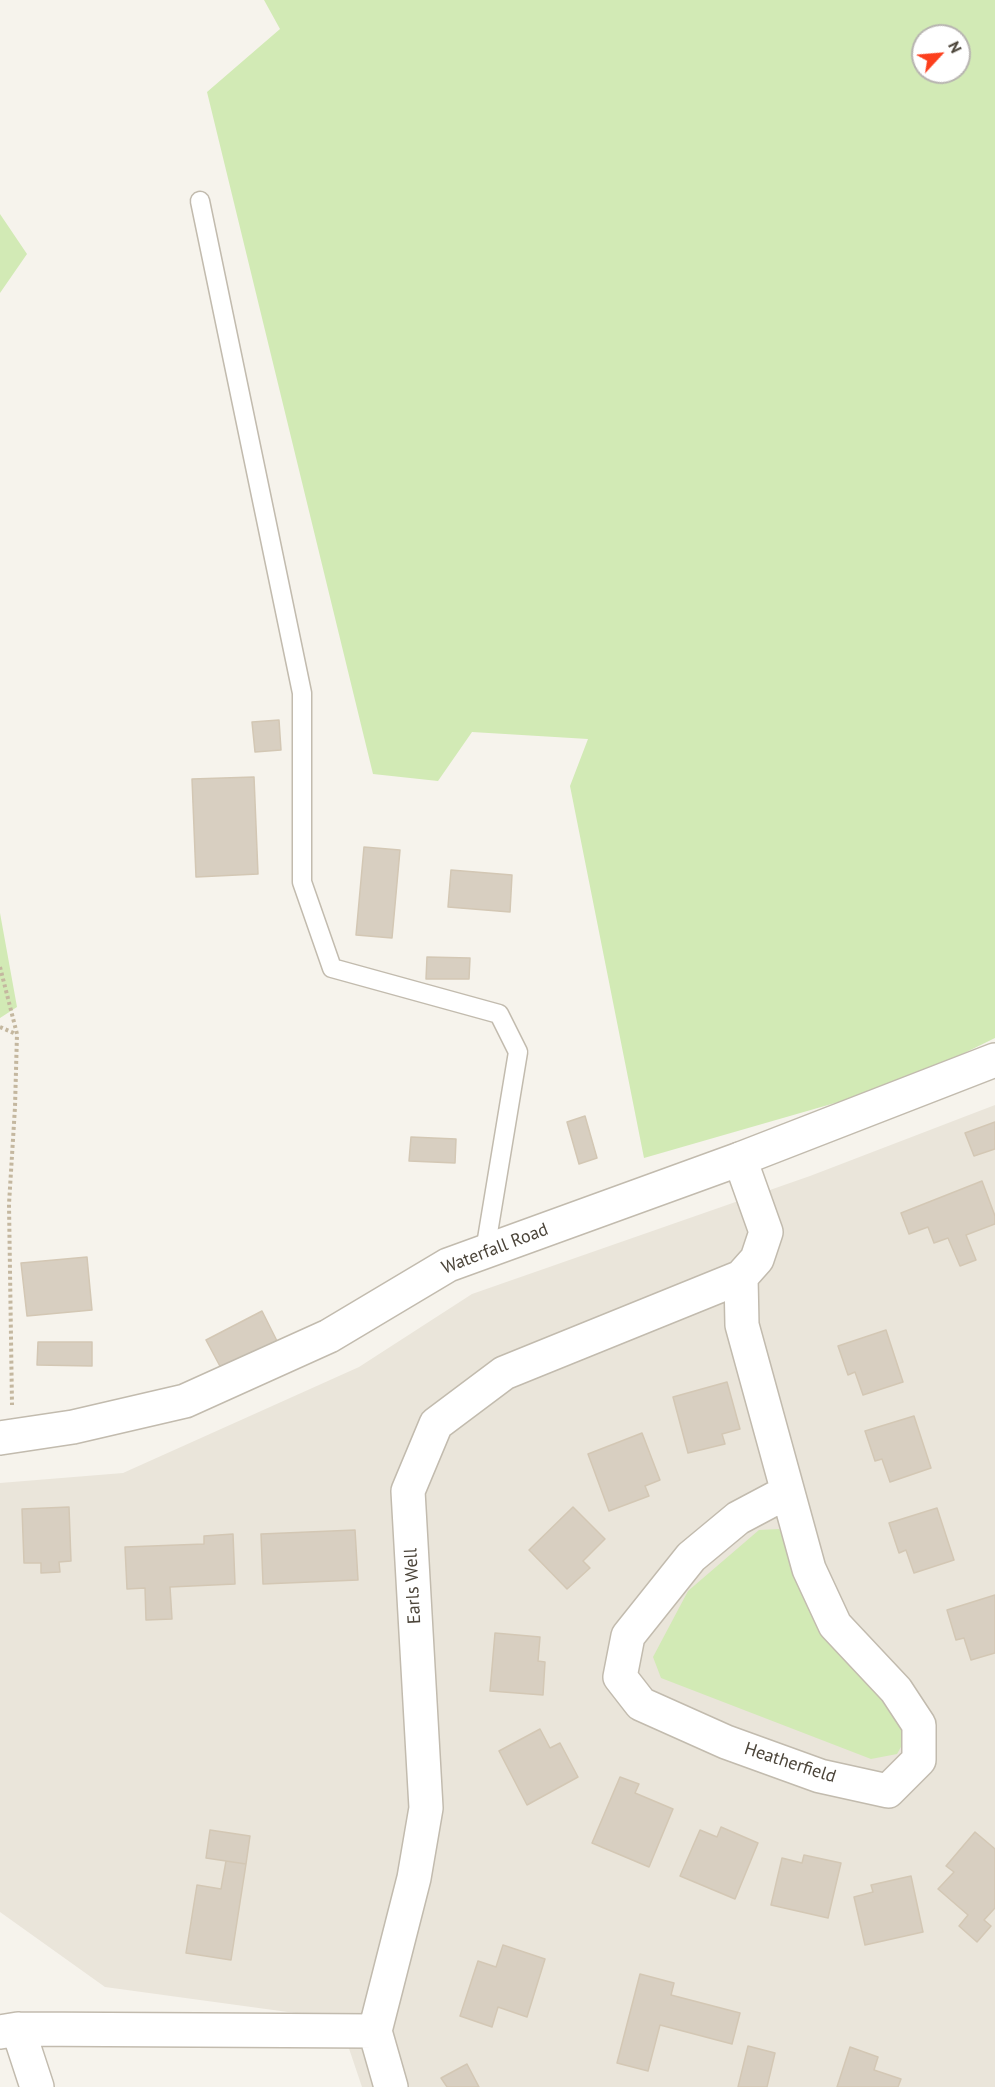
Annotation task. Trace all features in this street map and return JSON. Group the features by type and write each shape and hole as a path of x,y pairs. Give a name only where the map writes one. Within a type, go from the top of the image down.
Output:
{"street":[{"name":"Waterfall Road","path":"6,1437 73,1427 185,1401 329,1336 447,1265 740,1158 995,1060"},
{"path":"740,1158 766,1232 757,1259 741,1277"},
{"name":"Heatherfield","path":"741,1277 742,1325 808,1569 835,1625 896,1690 919,1725 919,1760 888,1791 820,1776 726,1742 641,1704 620,1677 628,1636 691,1557 738,1518 787,1492"},
{"name":"Earls Well","path":"375,2031 414,1878 426,1808 408,1491 436,1424 504,1373 741,1277"},
{"path":"37,2087 9,2030 375,2031 391,2087"}],"lane":[{"path":"200,201 302,693 302,882 332,968 499,1014 518,1052 485,1251"}],"path":[{"path":"0,967 17,1034 9,1204 6,1437"},
{"path":"0,1027 17,1034"}],"shaded area":[{"path":"995,1105 995,2087 362,2087 339,2019 105,1987 0,1912 0,1483 123,1473 359,1367 472,1294 810,1176"}],"green space":[{"path":"264,0 995,0 995,1038 901,1084 644,1158 570,786 588,739 472,732 438,781 373,774 207,92 280,29"},
{"path":"0,214 27,254 0,293"},
{"path":"0,913 17,1007 0,1018"},
{"path":"779,1529 826,1622 882,1682 906,1738 897,1754 871,1759 661,1678 653,1657 688,1591 759,1530"}],"building":[{"path":"279,720 281,750 255,752 252,722"},
{"path":"254,777 258,874 196,877 192,779"},
{"path":"364,847 400,850 392,938 356,935"},
{"path":"451,870 512,875 510,912 448,907"},
{"path":"427,957 470,958 469,979 426,979"},
{"path":"585,1116 597,1158 579,1164 567,1122"},
{"path":"995,1122 995,1149 974,1156 965,1133"},
{"path":"411,1137 456,1139 455,1163 409,1161"},
{"path":"982,1181 995,1216 995,1224 966,1235 976,1260 960,1266 948,1238 934,1243 928,1227 909,1234 901,1213"},
{"path":"87,1257 92,1310 27,1316 21,1263"},
{"path":"262,1311 277,1341 222,1370 206,1340"},
{"path":"886,1330 903,1382 863,1395 855,1372 848,1375 838,1346"},
{"path":"38,1342 92,1342 92,1366 37,1365"},
{"path":"727,1382 740,1429 722,1434 725,1444 688,1453 673,1397"},
{"path":"914,1416 931,1468 890,1482 882,1459 875,1461 865,1431"},
{"path":"642,1433 660,1480 645,1486 649,1496 609,1511 588,1454"},
{"path":"69,1507 71,1561 59,1562 60,1572 41,1573 41,1563 24,1563 22,1509"},
{"path":"573,1507 605,1539 583,1561 590,1568 567,1589 529,1550"},
{"path":"937,1508 954,1560 914,1573 906,1550 899,1553 889,1523"},
{"path":"355,1530 358,1580 263,1584 261,1534"},
{"path":"233,1534 235,1584 170,1587 172,1619 146,1620 145,1588 127,1589 125,1547 204,1544 204,1536"},
{"path":"995,1595 995,1653 971,1660 964,1638 956,1640 947,1610"},
{"path":"495,1633 540,1637 538,1661 545,1662 543,1695 490,1691"},
{"path":"540,1729 550,1748 560,1743 578,1777 527,1805 499,1751"},
{"path":"620,1777 639,1784 635,1793 673,1809 649,1867 592,1843"},
{"path":"721,1827 758,1843 735,1899 680,1876 700,1830 717,1837"},
{"path":"210,1830 250,1836 246,1864 206,1858"},
{"path":"975,1832 995,1849 995,1908 984,1920 991,1926 977,1942 959,1926 968,1915 938,1889 954,1872 946,1866"},
{"path":"804,1855 841,1863 828,1918 771,1905 782,1858 802,1863"},
{"path":"226,1861 246,1864 231,1960 186,1953 197,1885 221,1889"},
{"path":"911,1876 923,1932 865,1945 854,1897 873,1892 871,1885"},
{"path":"503,1945 545,1959 527,2017 498,2007 492,2027 460,2016 478,1961 496,1967"},
{"path":"640,1974 674,1983 671,1995 740,2013 732,2044 660,2025 648,2071 617,2063"},
{"path":"748,2046 775,2053 767,2087 738,2087"},
{"path":"850,2047 878,2057 874,2070 901,2079 898,2087 837,2087"},
{"path":"467,2064 479,2087 447,2087 441,2078"}]}
